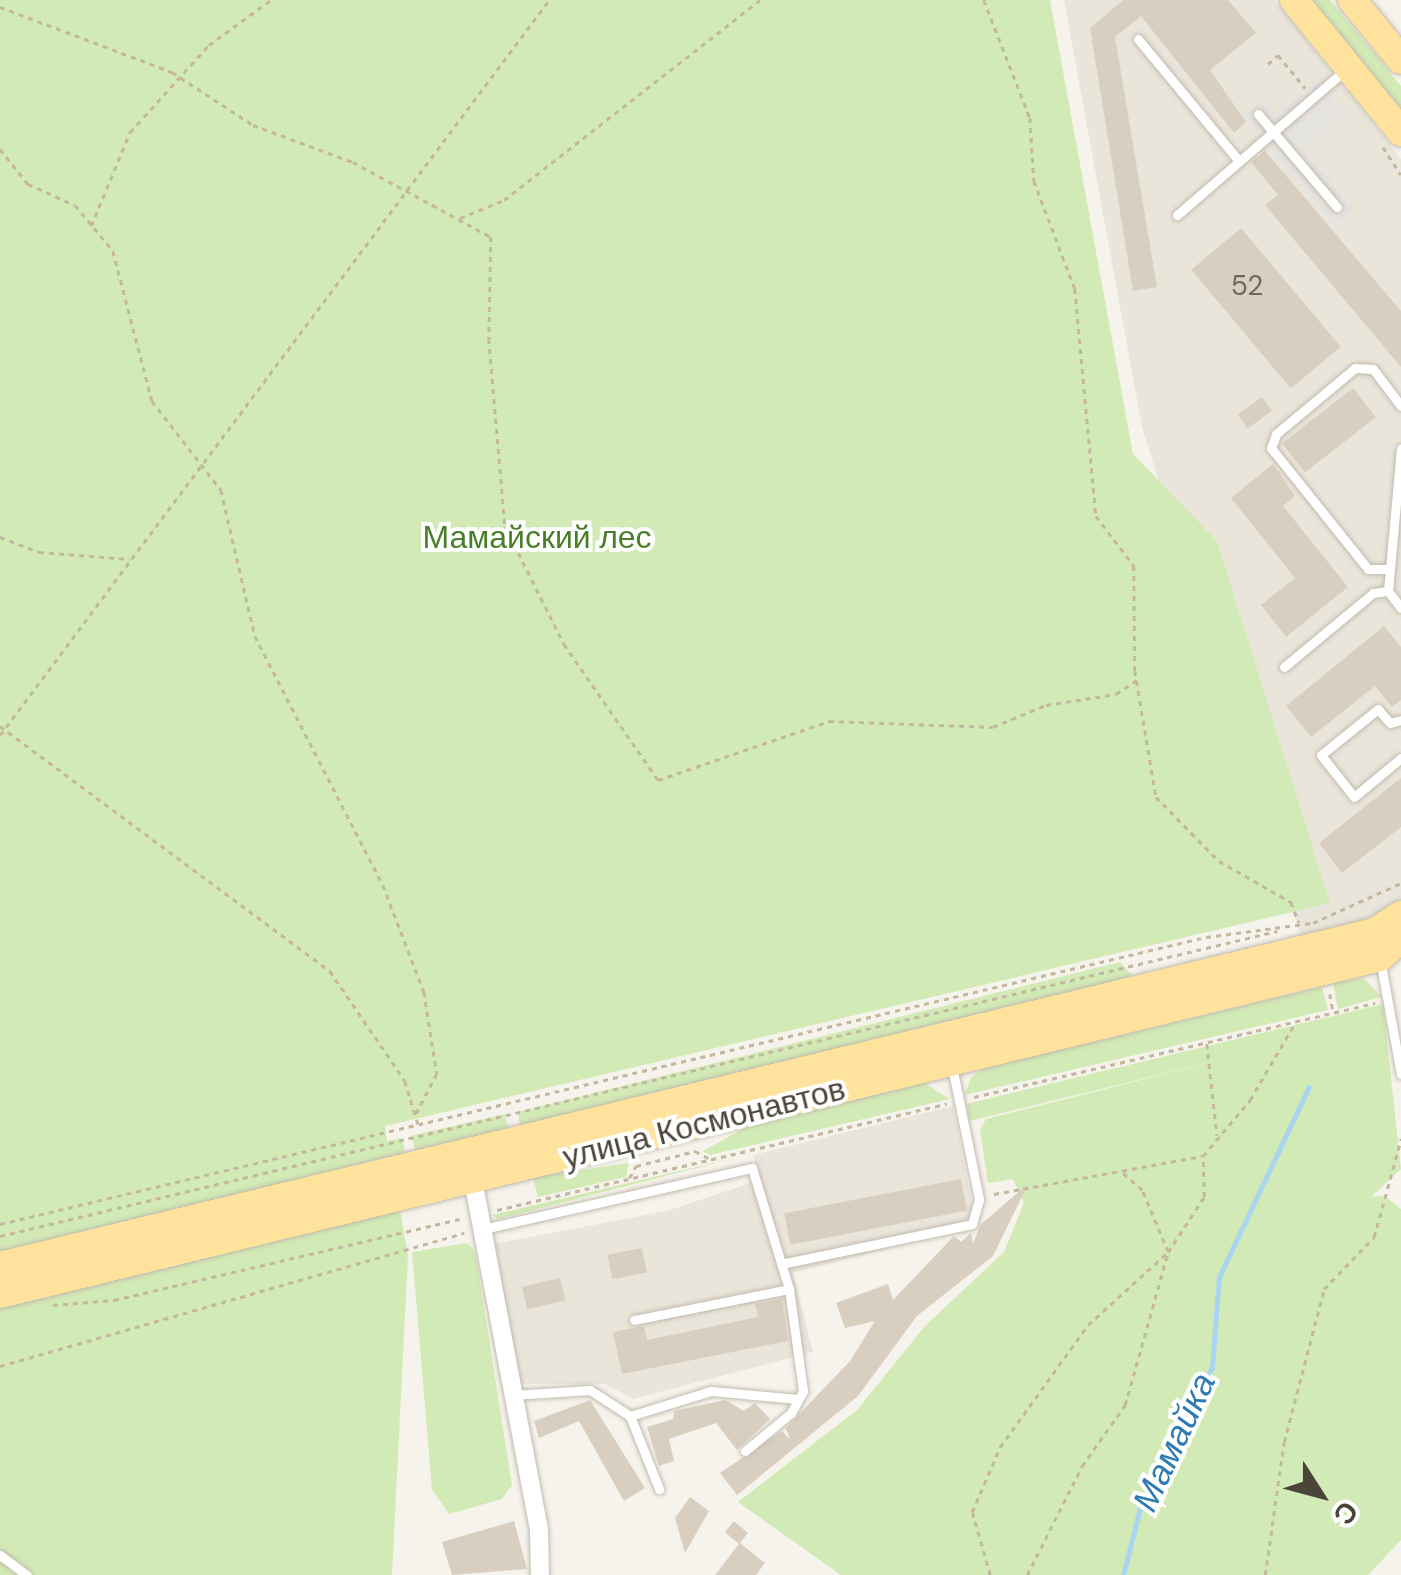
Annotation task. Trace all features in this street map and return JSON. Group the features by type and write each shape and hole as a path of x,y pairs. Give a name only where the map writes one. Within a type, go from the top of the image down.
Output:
{"main road":[{"path":"1294,0 1401,132"},
{"path":"1352,0 1401,60"},
{"name":"улица Космонавтов","path":"1385,943 1396,907"},
{"name":"улица Космонавтов","path":"0,1294 952,1063 1385,943"},
{"name":"улица Космонавтов","path":"0,1266 1385,943"}],"street":[{"path":"472,1180 509,1395 539,1529 540,1575"}],"lane":[{"path":"1138,39 1238,161"},
{"path":"1176,214 1348,67"},
{"path":"1258,114 1337,207"},
{"path":"1390,569 1368,569 1271,448 1276,434 1355,368 1373,369 1401,406"},
{"path":"1401,448 1388,592 1401,608"},
{"path":"1284,667 1373,593 1388,592"},
{"path":"1401,720 1390,723 1378,708 1322,755 1354,797 1401,758"},
{"path":"1385,943 1388,1000 1401,1074"},
{"path":"780,1264 972,1224 978,1199 952,1063"},
{"path":"482,1221 752,1168 803,1350 798,1399 745,1451"},
{"path":"634,1320 789,1289"},
{"path":"509,1395 590,1390 630,1416 659,1489"},
{"path":"630,1416 711,1391 798,1399"},
{"path":"0,1554 27,1575"}],"path":[{"path":"91,226 130,132 234,23 271,0"},
{"path":"0,735 2,727 132,559 548,0"},
{"path":"458,218 504,200 760,0"},
{"path":"984,0 1030,118 1034,181 1074,288 1096,516 1134,566 1136,680 1156,797 1220,862 1291,902 1300,924"},
{"path":"0,8 181,77 252,125 353,162 491,237 489,339 506,526 564,644 658,780 829,721 993,728 1046,706 1116,694 1136,680"},
{"path":"1268,64 1278,55 1313,97"},
{"path":"0,149 28,184 75,205 114,251 152,402 221,490 255,636 383,886 419,974 437,1074 415,1116"},
{"path":"0,537 39,552 132,559"},
{"path":"2,727 330,972 405,1080 420,1128"},
{"path":"1396,907 1401,892"},
{"path":"0,1224 420,1128 1206,937 1313,922"},
{"path":"0,1236 1204,943 1334,924"},
{"path":"0,1366 628,1179 1388,1000"},
{"path":"990,1575 972,1512 1000,1446 1088,1325 1168,1252 1204,1197 1203,1156 1250,1100 1296,1022"},
{"path":"1207,1043 1221,1112 1217,1138"},
{"path":"1264,1575 1284,1442 1324,1289 1374,1237 1401,1139"},
{"path":"628,1179 636,1166 680,1154 711,1160"},
{"path":"978,1199 1203,1156"},
{"path":"1027,1575 1082,1466 1125,1405 1168,1252 1142,1190 1119,1170"},
{"path":"45,1306 114,1300 482,1221"}],"shaded area":[{"path":"1064,0 1274,0 1401,159 1401,903 1375,917 1301,937 1142,427"},
{"path":"1317,80 1344,113 1303,148 1354,209 1335,225 1243,117 1263,99 1277,114"},
{"path":"953,1106 976,1226 793,1273 813,1352 633,1399 605,1384 521,1384 494,1244 667,1211 760,1180 753,1155"}],"green space":[{"name":"Мамайский лес","path":"0,0 1050,0 1133,454 1217,541 1330,903 385,1126 387,1141 402,1138 406,1157 396,1188 408,1255 392,1575 0,1575"},
{"path":"1311,0 1330,0 1401,86 1401,110"},
{"path":"1120,962 1132,975 1091,992 520,1128 518,1112"},
{"path":"1363,978 1382,997 1338,1009 1333,983"},
{"path":"1322,987 1328,1010 965,1095 971,1077 985,1068"},
{"path":"1383,1004 1401,1169 1371,1197 1385,1196 1401,1209 1401,1540 1368,1575 841,1575 738,1502 857,1410 925,1326 1004,1252 1024,1203 1013,1179 988,1183 980,1130 986,1119 1231,1057 970,1121 966,1104"},
{"path":"924,1083 950,1099 710,1155 703,1151 748,1126"},
{"path":"505,1114 509,1131 415,1152 411,1136"},
{"path":"743,1156 498,1219 492,1215"},
{"path":"629,1163 626,1177 538,1197 533,1177"},
{"path":"467,1243 475,1251 512,1485 502,1499 449,1514 432,1490 412,1252"}],"building":[{"path":"1123,0 1228,0 1256,33 1210,70 1246,122 1234,133 1141,16 1115,37 1157,287 1133,291 1090,28"},
{"path":"1265,151 1401,311 1401,367 1265,205 1278,195 1251,162"},
{"path":"1241,228 1341,347 1291,389 1191,270"},
{"path":"1353,388 1376,417 1305,473 1282,443"},
{"path":"1262,397 1272,411 1248,428 1238,415"},
{"path":"1273,464 1295,496 1283,506 1348,587 1286,637 1261,605 1295,578 1231,498"},
{"path":"1384,626 1401,647 1401,700 1392,707 1375,686 1311,737 1286,706"},
{"path":"1401,778 1401,827 1342,873 1319,843"},
{"path":"961,1179 967,1210 790,1245 784,1213"},
{"path":"1028,1184 993,1256 917,1316 858,1396 737,1495 720,1473 782,1431 790,1440 786,1428 850,1361 875,1321 845,1328 836,1303 888,1284 893,1300 954,1236 961,1242 971,1233 973,1244 980,1225"},
{"path":"642,1248 647,1273 612,1279 608,1255"},
{"path":"560,1278 565,1300 527,1309 522,1287"},
{"path":"782,1299 788,1341 622,1374 613,1332 644,1326 647,1340 758,1317 755,1304"},
{"path":"590,1400 645,1488 624,1501 579,1421 539,1438 534,1421"},
{"path":"725,1400 744,1411 755,1403 770,1419 737,1450 716,1423 669,1439 674,1461 659,1466 647,1427 673,1419 674,1411"},
{"path":"690,1497 709,1511 685,1553 675,1518"},
{"path":"514,1521 527,1569 452,1575 442,1542"},
{"path":"734,1521 748,1533 740,1543 765,1563 756,1575 715,1575 739,1544 725,1532"}],"waterway":[{"name":"Мамайка","path":"1123,1575 1140,1508 1212,1367 1219,1277 1309,1087"}]}
